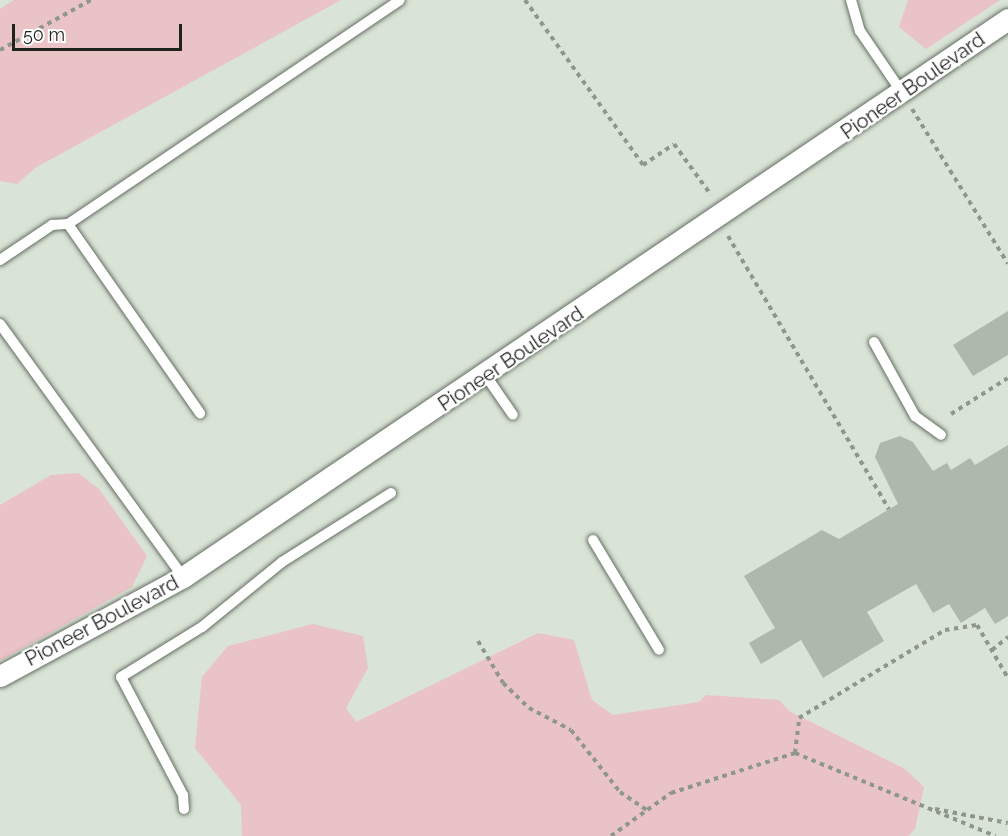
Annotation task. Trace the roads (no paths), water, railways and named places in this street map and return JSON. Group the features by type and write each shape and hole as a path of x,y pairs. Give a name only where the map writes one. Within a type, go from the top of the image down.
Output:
{"street":[{"name":"Pioneer Boulevard","path":"0,676 183,577 486,376 903,94 1008,19"}],"lane":[{"path":"0,260 52,225 68,224 400,0"},
{"path":"851,0 861,31 903,94"},
{"path":"68,224 200,413"},
{"path":"0,324 183,577"},
{"path":"874,342 915,416 941,435"},
{"path":"486,376 513,415"},
{"path":"184,809 183,795 121,677 202,627 282,562 391,494"},
{"path":"593,540 659,650"}]}
